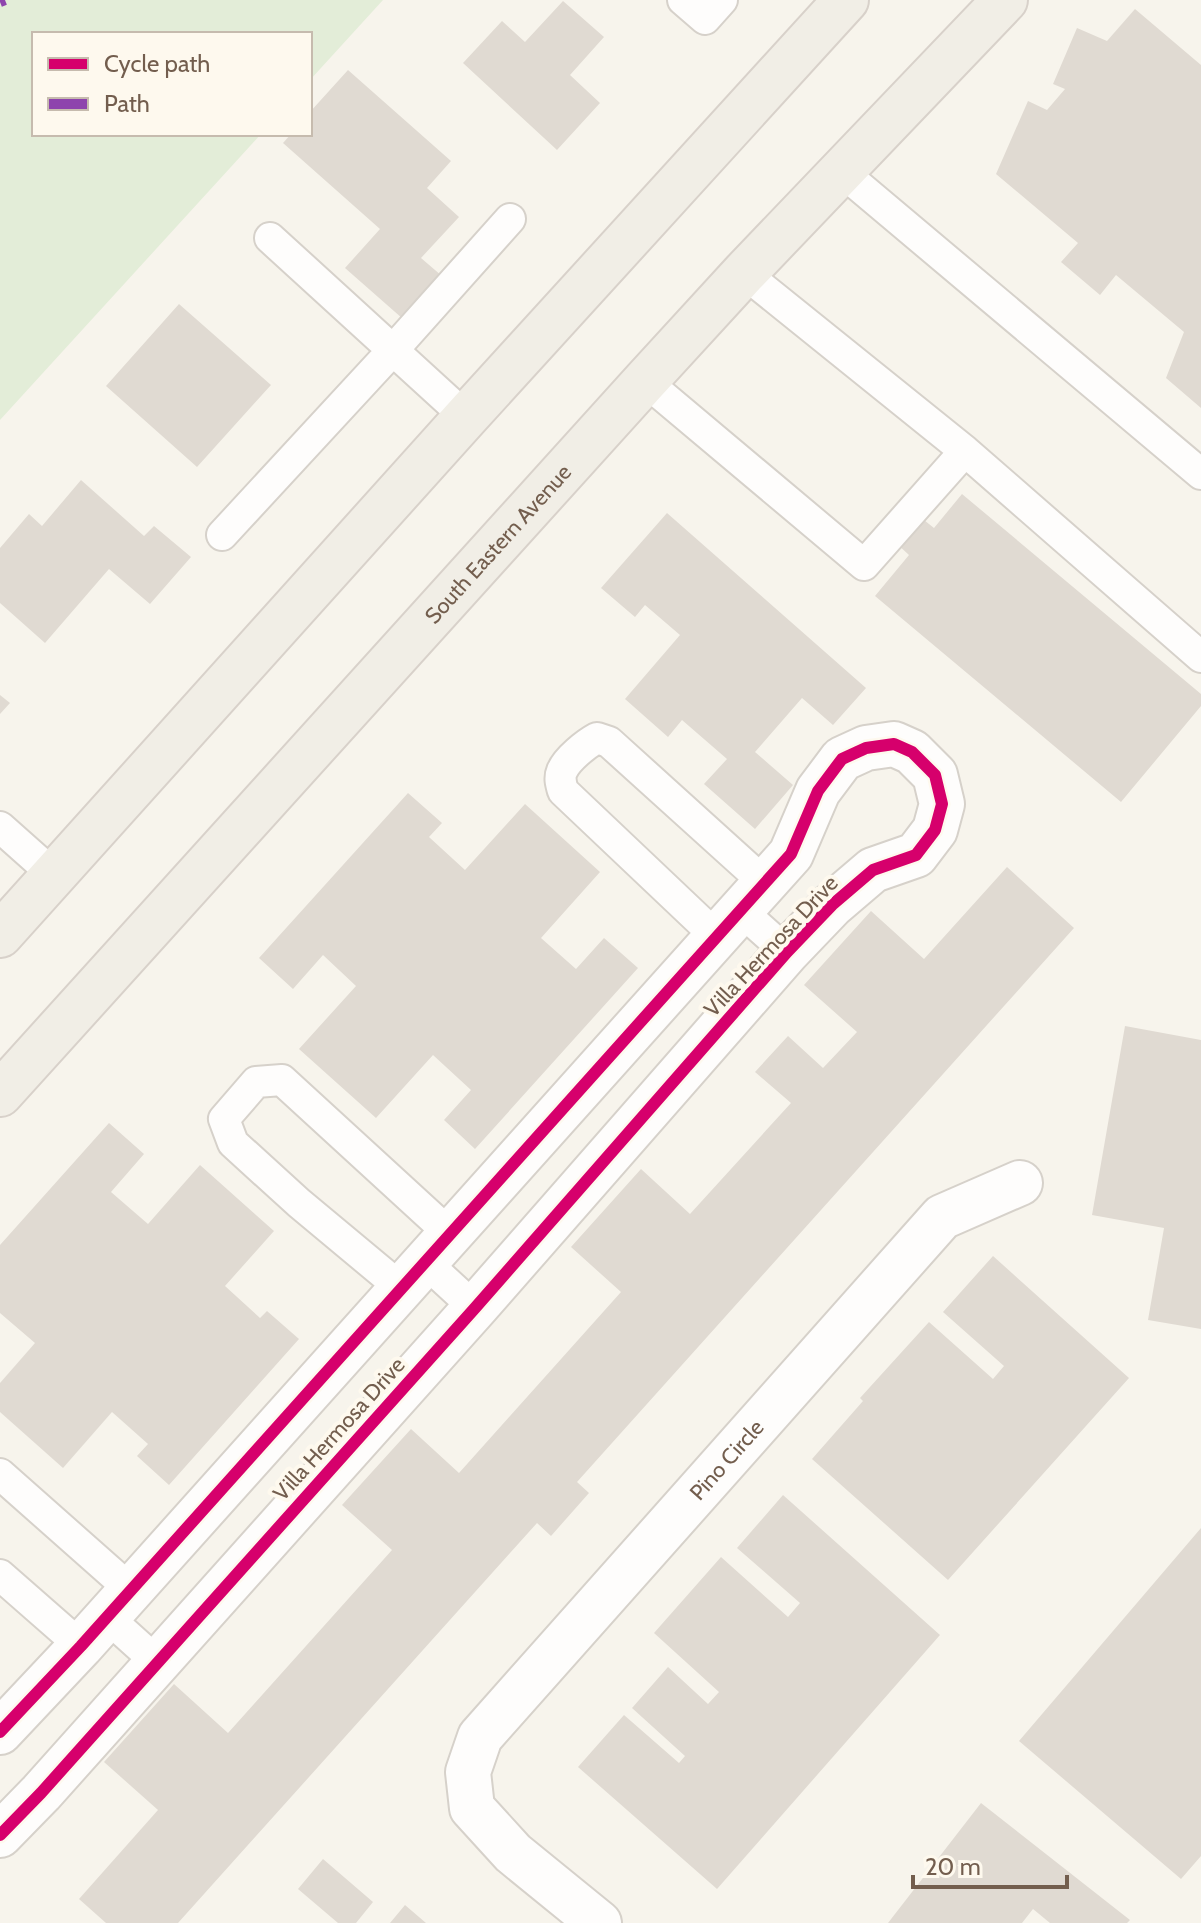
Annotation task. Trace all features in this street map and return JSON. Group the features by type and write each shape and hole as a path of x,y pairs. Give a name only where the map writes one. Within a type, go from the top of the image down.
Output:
{"main road":[{"path":"0,935 846,0"},
{"name":"South Eastern Avenue","path":"0,1094 744,273 1005,0"}],"street":[{"name":"Villa Hermosa Drive","path":"0,1732 791,854 818,791 842,759 866,748 894,744 912,752 935,775 942,804 935,830 916,855 873,870 832,905 787,952 475,1308 0,1835"},
{"name":"Pino Circle","path":"599,1923 513,1853 472,1808 468,1772 480,1737 942,1217 1020,1183"}],"lane":[{"path":"683,0 705,19 722,0"},
{"path":"841,171 1201,474"},
{"path":"222,535 510,219"},
{"path":"270,238 466,417"},
{"path":"744,273 965,451 1201,657"},
{"path":"645,381 864,565 965,451"},
{"path":"740,910 609,742 597,738 586,744 562,769 559,780 563,791 740,910 787,952"},
{"path":"0,827 54,875"},
{"path":"425,1262 299,1203 233,1143 224,1119 256,1082 282,1080 425,1262 475,1308"},
{"path":"0,1474 106,1617 157,1662"},
{"path":"0,1575 106,1617"}],"green space":[{"path":"0,0 383,0 312,78 312,32 32,32 32,136 259,136 0,420"}],"building":[{"path":"563,1 604,37 570,75 600,103 557,150 463,63 502,21 525,42"},
{"path":"1135,9 1201,65 1201,408 1166,378 1184,332 1116,275 1100,295 1061,262 1078,243 996,174 1028,101 1047,110 1065,89 1053,84 1077,28 1107,41"},
{"path":"348,70 451,161 427,188 459,217 421,258 449,282 411,326 345,268 380,229 283,143 289,136 312,136 312,110"},
{"path":"179,304 271,385 197,467 106,386"},
{"path":"81,480 144,536 154,526 191,557 150,604 109,569 45,643 0,603 0,548 29,514 42,526"},
{"path":"962,494 1201,694 1201,706 1121,802 875,596 909,555 896,543 919,516 934,528"},
{"path":"667,513 866,688 833,725 802,698 755,752 793,785 755,829 704,784 727,759 682,720 668,737 625,699 680,635 645,605 635,617 601,588"},
{"path":"0,695 10,703 0,714"},
{"path":"408,793 442,823 429,837 465,870 525,804 600,872 541,938 576,969 604,938 638,968 475,1149 444,1120 471,1090 433,1055 376,1118 299,1049 356,986 323,955 293,989 259,958"},
{"path":"1007,867 1074,928 577,1482 589,1493 551,1536 537,1523 178,1923 106,1923 79,1899 158,1810 104,1762 174,1684 228,1733 392,1550 342,1505 411,1429 459,1473 621,1292 571,1247 641,1169 690,1214 791,1103 755,1072 788,1036 823,1068 857,1032 804,985 871,911 924,959"},
{"path":"1125,1026 1201,1040 1201,1329 1148,1320 1164,1228 1092,1215"},
{"path":"109,1123 144,1154 111,1192 148,1224 200,1165 274,1231 225,1286 260,1318 267,1311 299,1339 169,1485 137,1456 148,1444 112,1412 63,1468 0,1412 0,1383 35,1343 0,1313 0,1245"},
{"path":"993,1256 1129,1378 948,1580 812,1459 863,1401 860,1398 929,1322 993,1379 1004,1366 943,1312"},
{"path":"783,1495 940,1635 717,1889 578,1767 624,1715 679,1763 685,1756 632,1708 668,1667 708,1704 719,1692 654,1633 721,1557 788,1617 800,1603 737,1548"},
{"path":"1201,1528 1201,1856 1181,1879 1019,1741"},
{"path":"981,1803 1130,1920 1127,1923 1050,1923 1033,1909 1022,1923 888,1923"},
{"path":"323,1859 373,1902 356,1923 338,1923 298,1889"},
{"path":"405,1905 426,1923 390,1923"}],"marked path":[{"path":"0,2 5,0"}],"cycle path":[{"path":"0,1732 81,1646 791,854 818,791 842,759 866,748 894,744 912,752 935,775 942,804 935,830 916,855 873,870 832,905 787,952 475,1308 0,1835"}]}
